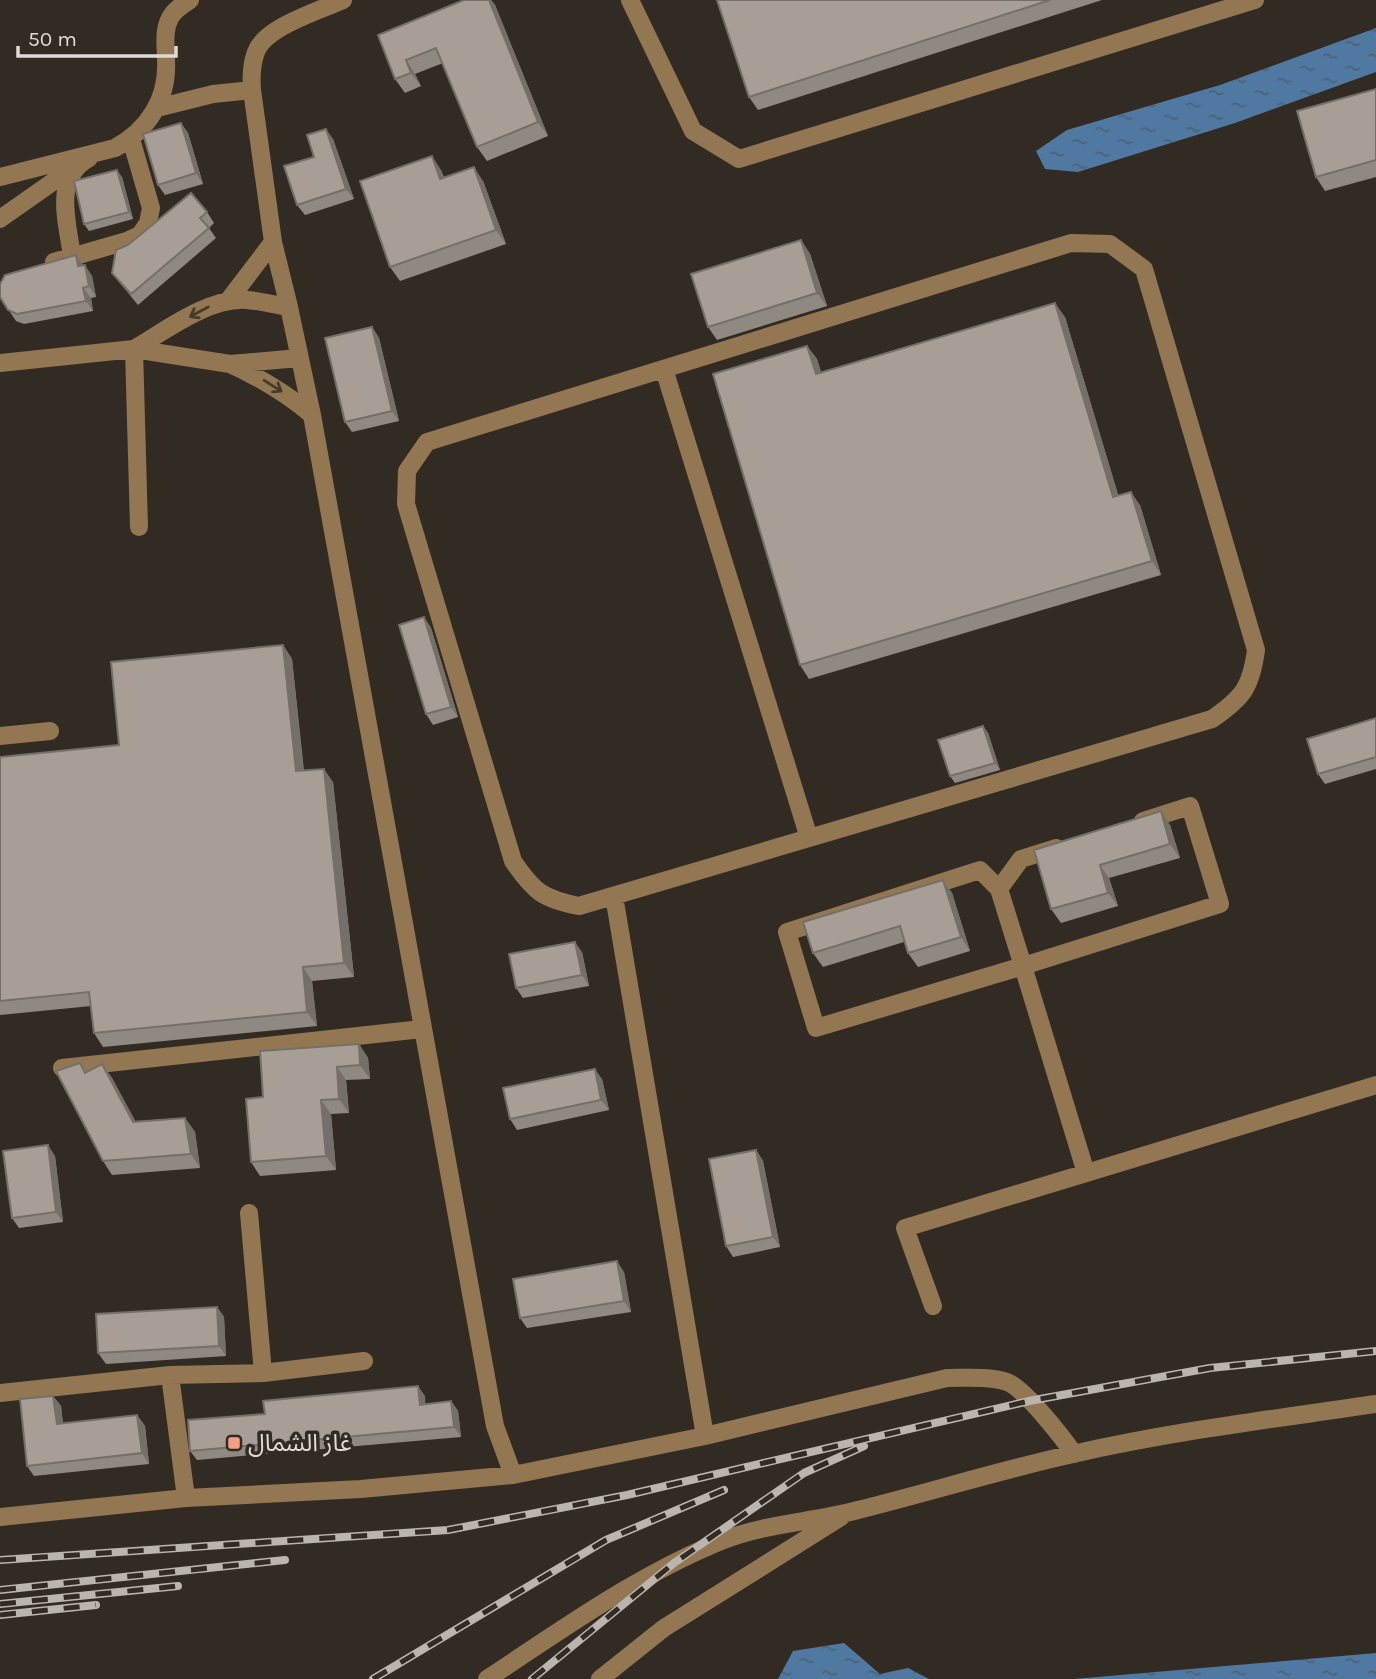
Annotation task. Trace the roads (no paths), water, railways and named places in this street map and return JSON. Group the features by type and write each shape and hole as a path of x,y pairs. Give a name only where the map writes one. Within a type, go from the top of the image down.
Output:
{"street":[{"path":"0,177 115,148 131,139 157,108 165,88 167,73 165,33 170,17 190,0"},
{"path":"343,0 267,36 257,49 251,68 252,90 273,242 312,415 495,1426 513,1475"},
{"path":"630,0 692,131 739,159 1255,0"},
{"path":"157,108 213,94 252,90"},
{"path":"36,267 140,235 148,223 151,208 131,139"},
{"path":"0,219 77,165 101,152"},
{"path":"72,257 64,195 68,176 77,165"},
{"path":"228,301 273,242"},
{"path":"1071,243 1110,244 1144,269 1256,650 1253,677 1233,705 1212,719 579,906 551,900 528,883 513,861 406,504 407,471 427,442 664,369 1071,243"},
{"path":"134,349 208,306 245,300 289,307"},
{"path":"134,349 139,527"},
{"path":"0,363 134,349 230,364 299,359"},
{"path":"230,364 287,394 312,415"},
{"path":"664,369 810,838"},
{"path":"0,736 50,731"},
{"path":"1087,1173 1023,967 999,888 980,870 787,932 817,1028 1023,967 1220,904 1190,806 1125,826"},
{"path":"999,888 1021,859 1073,843"},
{"path":"614,896 705,1436"},
{"path":"62,1068 422,1029"},
{"path":"933,1306 905,1228 1376,1085"},
{"path":"249,1213 263,1373"},
{"path":"0,1393 170,1375 263,1373 364,1361"},
{"path":"170,1375 186,1498"},
{"path":"0,1517 186,1498 361,1489 513,1475 705,1436 947,1378 1009,1382 1058,1430 1074,1454"},
{"path":"487,1679 581,1616 674,1563 726,1539 773,1525 846,1514 1074,1454 1217,1428 1376,1404"},
{"path":"600,1679 664,1628 846,1514"}],"water":[{"path":"1376,28 1376,72 1235,123 1078,172 1045,169 1036,151 1067,130 1220,85"},
{"path":"844,1643 880,1674 908,1668 929,1679 778,1679 793,1651"},
{"path":"1376,1653 1376,1679 1074,1679"}],"railway":[{"path":"0,1560 448,1530 627,1495 1029,1401 1210,1368 1376,1351"},
{"path":"532,1679 674,1563 804,1473 864,1446"},
{"path":"373,1679 606,1540 724,1490"},
{"path":"0,1590 285,1560"},
{"path":"0,1604 178,1586"},
{"path":"0,1615 96,1605"}],"place":[{"name":"غاز الشمال","path":"234,1443"}]}
